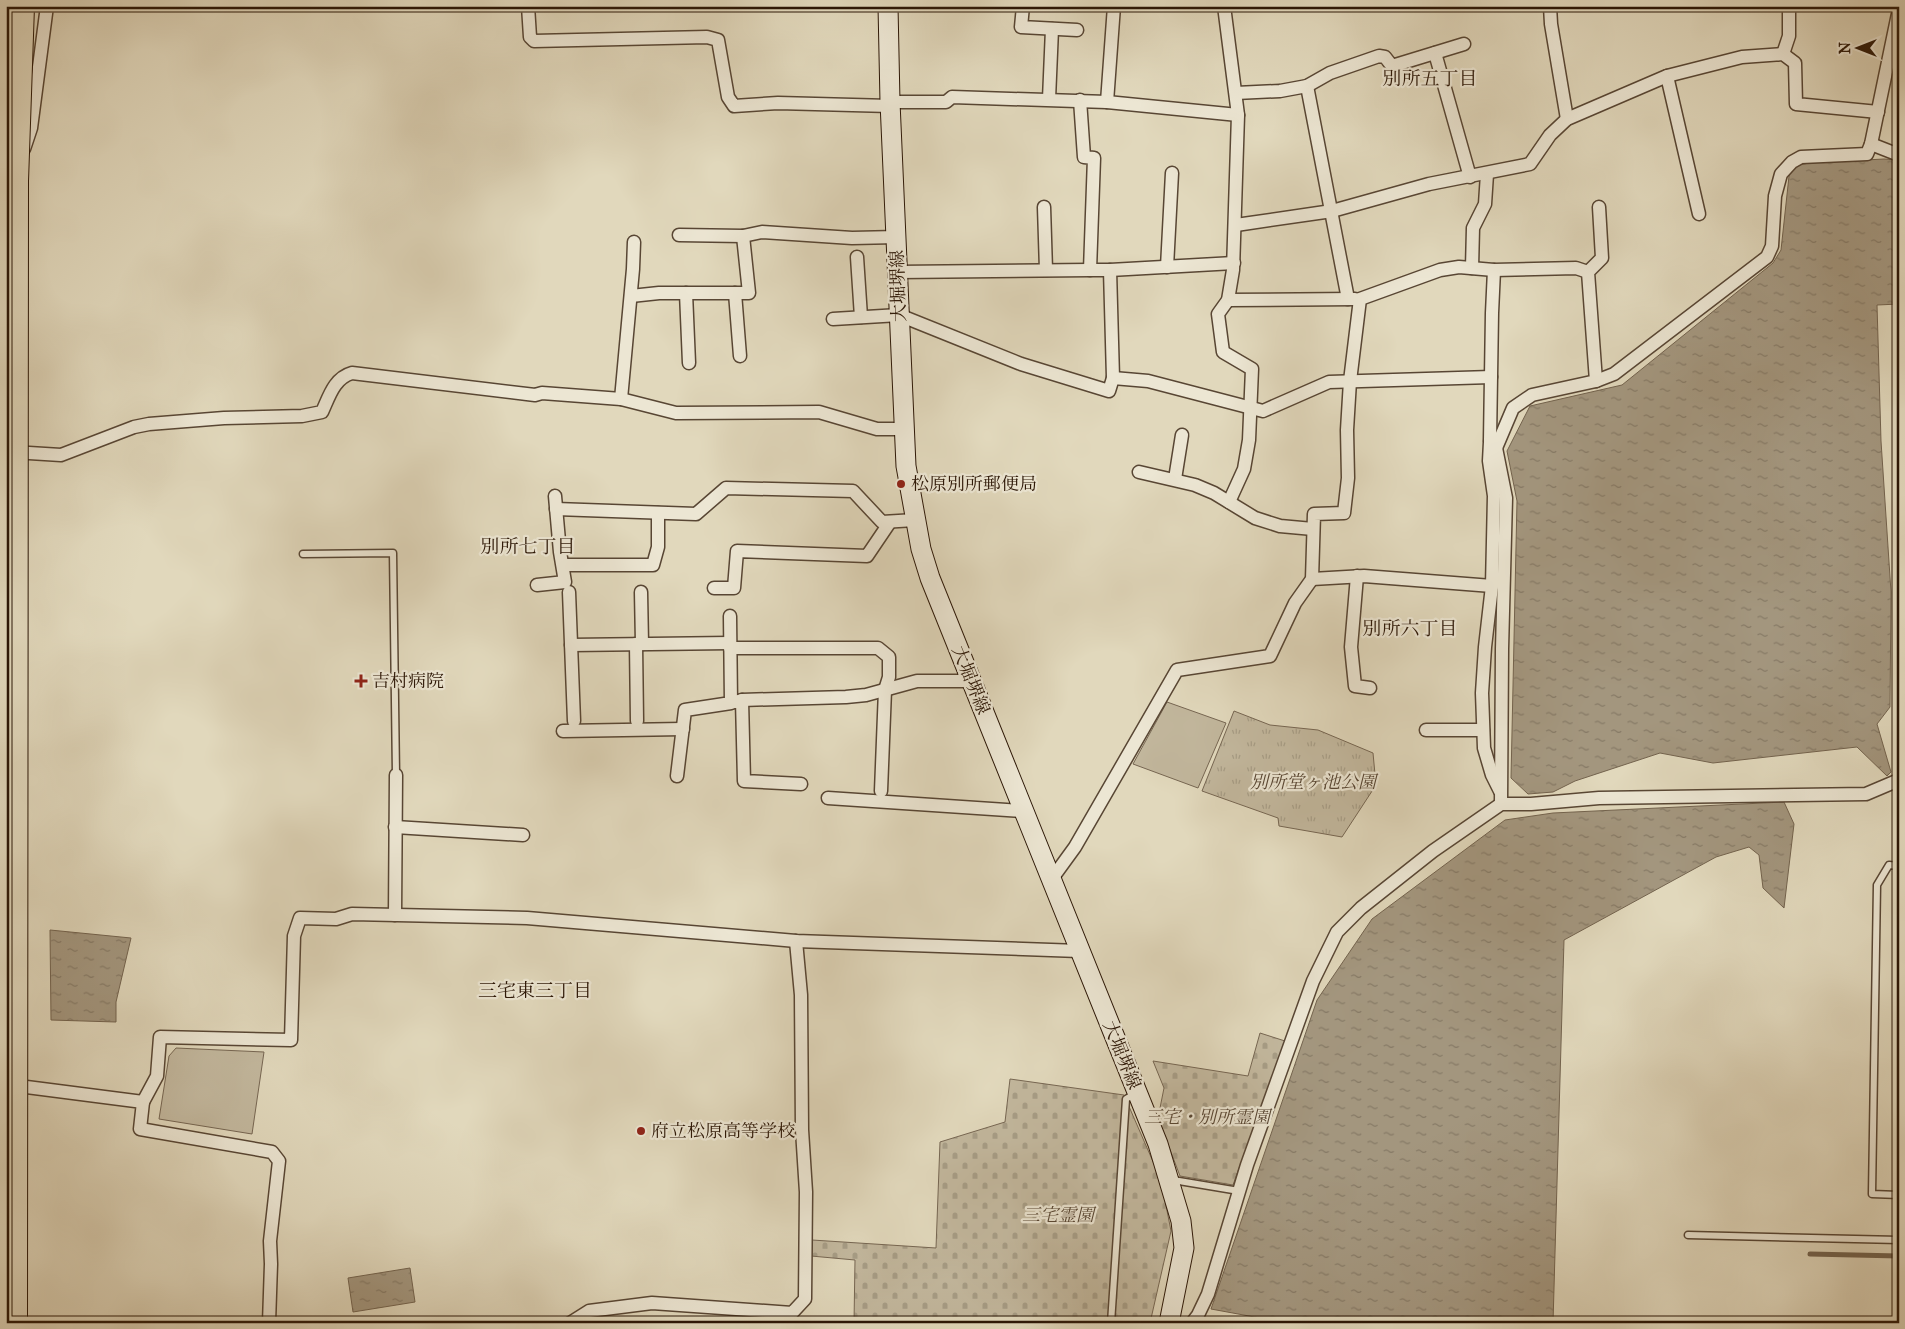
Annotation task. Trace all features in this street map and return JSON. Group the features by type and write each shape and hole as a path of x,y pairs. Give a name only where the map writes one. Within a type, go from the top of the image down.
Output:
{"highway":[{"path":"15,1323 17,171 22,6"}],"main road":[{"path":"24,1323 14,1085 7,451 8,198 34,6"},
{"name":"大堀堺線","path":"888,6 890,104 904,429 906,466 915,520 930,578 1158,1144 1182,1221 1184,1248 1169,1323"}],"street":[{"path":"8,198 31,128 47,6"},
{"path":"528,6 530,36 534,41 707,36 718,40 728,98 734,106 778,103 890,104 946,102 952,97 1080,100 1238,115"},
{"path":"1023,6 1021,27 1077,30"},
{"path":"1107,102 1114,6"},
{"path":"1224,6 1238,115 1236,226 1234,263 1228,300 1218,314 1223,352 1252,369 1251,409 1244,468 1229,502"},
{"path":"1550,6 1551,24 1567,119"},
{"path":"1783,54 1789,36 1789,6"},
{"path":"1501,798 1484,748 1482,693 1492,586 1494,496 1489,461 1493,444 1513,408 1532,395 1596,381 1614,374 1767,257 1772,246 1775,196 1781,174 1792,162 1801,157 1867,154 1871,144 1899,9"},
{"path":"1049,99 1052,29"},
{"path":"1236,93 1280,91 1307,86 1330,73 1379,56 1385,57 1392,66 1464,44"},
{"path":"1434,53 1470,177"},
{"path":"1236,226 1332,211 1429,184 1530,164 1550,134 1567,119 1667,76 1742,56 1783,54 1795,63 1796,104 1878,112"},
{"path":"1667,76 1699,214"},
{"path":"1051,880 1075,848 1178,670 1270,656 1295,603 1312,579 1314,514 1344,513 1348,478 1346,430 1354,299 1332,211 1307,86"},
{"path":"1080,100 1084,157 1094,158 1090,270"},
{"path":"1871,144 1899,155"},
{"path":"1167,267 1172,173"},
{"path":"1472,268 1474,228 1485,204 1487,174"},
{"path":"1044,207 1046,270"},
{"path":"1596,381 1588,272 1602,258 1599,207"},
{"path":"679,235 743,236 762,232 852,238 896,237"},
{"path":"631,296 659,293 749,293 743,236"},
{"path":"621,399 634,242"},
{"path":"857,257 861,317"},
{"path":"898,272 1110,270 1234,263"},
{"path":"1228,300 1354,299 1440,270 1460,267 1494,270 1576,268 1588,272"},
{"path":"833,319 900,315 1021,364 1109,391 1113,378 1110,270"},
{"path":"1494,270 1491,377 1493,444 1506,498 1501,798"},
{"path":"686,293 688,363"},
{"path":"735,293 740,356"},
{"path":"7,451 62,455 134,427 149,424 224,418 302,416 322,412 334,387 344,375 352,373 535,395 542,393 621,399 676,413 819,412 877,429 904,429"},
{"path":"1113,378 1148,381 1263,411 1329,382 1491,377"},
{"path":"1175,479 1182,436"},
{"path":"1139,472 1195,484 1255,518 1280,526 1313,529"},
{"path":"556,509 696,514 726,488 853,491 882,522 915,520"},
{"path":"537,585 565,582 560,552 555,496"},
{"path":"563,565 653,565 658,547 658,514"},
{"path":"714,588 734,588 737,551 867,556 890,522"},
{"path":"1312,579 1357,576 1492,586"},
{"path":"1357,576 1351,647 1354,686 1370,688"},
{"path":"569,592 574,721"},
{"path":"637,721 641,592"},
{"path":"730,616 730,645 744,781 801,784"},
{"path":"571,645 639,644 878,648 889,657 889,677 885,690 882,791"},
{"path":"1485,647 1502,649"},
{"path":"677,776 685,710 736,702 866,695 918,681 971,681"},
{"path":"563,731 683,729"},
{"path":"1426,730 1483,730"},
{"path":"395,915 396,774"},
{"path":"1192,1323 1208,1294 1239,1191 1313,981 1337,932 1361,908 1501,798 1531,804 1599,798 1866,794 1899,780"},
{"path":"828,798 1024,811"},
{"path":"395,827 523,835"},
{"path":"269,1323 270,1241 278,1161 272,1152 140,1129 143,1102 157,1076 160,1037 291,1040 294,936 300,918 336,918 352,914 527,918 796,941 1079,951"},
{"path":"570,1323 589,1311 652,1303 792,1313 805,1299 806,1192 802,1130 801,995 796,941"},
{"path":"14,1085 143,1102"},
{"path":"602,1310 602,1323"}],"lane":[{"path":"303,554 393,553 396,774"},
{"path":"1899,866 1889,866 1877,885 1872,1194 1899,1195"},
{"path":"1111,1323 1126,1099 1137,1092"},
{"path":"1169,1180 1239,1191"},
{"path":"1688,1235 1899,1240"}],"green space":[{"path":"1167,702 1226,723 1198,788 1133,764"},
{"name":"別所堂ヶ池公園","path":"1234,711 1270,725 1318,730 1373,753 1376,785 1342,837 1279,826 1278,818 1202,791"},
{"name":"三宅・別所霊園","path":"1260,1033 1285,1041 1233,1185 1180,1176 1158,1118 1164,1088 1153,1061 1248,1076"},
{"path":"176,1048 264,1052 252,1134 159,1119 169,1056"},
{"name":"三宅霊園","path":"1010,1079 1124,1095 1161,1180 1171,1231 1150,1323 854,1323 855,1260 811,1256 812,1240 936,1248 940,1142 1005,1122"}],"water":[{"path":"1899,160 1899,304 1877,305 1881,441 1891,592 1890,707 1877,724 1891,772 1887,776 1857,747 1713,763 1660,753 1575,781 1553,792 1528,794 1511,778 1517,501 1507,451 1530,406 1622,385 1773,263 1781,250 1790,167 1809,163"},
{"path":"1784,802 1794,824 1784,908 1763,888 1759,855 1749,847 1716,857 1564,940 1553,1323 1287,1323 1211,1309 1317,1000 1372,919 1505,820 1553,813"},
{"path":"50,930 131,938 116,1002 116,1022 51,1020"},
{"path":"410,1268 415,1302 353,1312 348,1278"}],"waterway":[{"path":"1810,1254 1899,1256"}],"place":[{"name":"松原別所郵便局","path":"901,484"},
{"name":"吉村病院","path":"361,681"},
{"name":"府立松原高等学校","path":"641,1131"}],"district":[{"name":"別所五丁目","path":"1430,78"},
{"name":"別所七丁目","path":"528,546"},
{"name":"別所六丁目","path":"1410,628"},
{"name":"三宅東三丁目","path":"535,990"}]}
